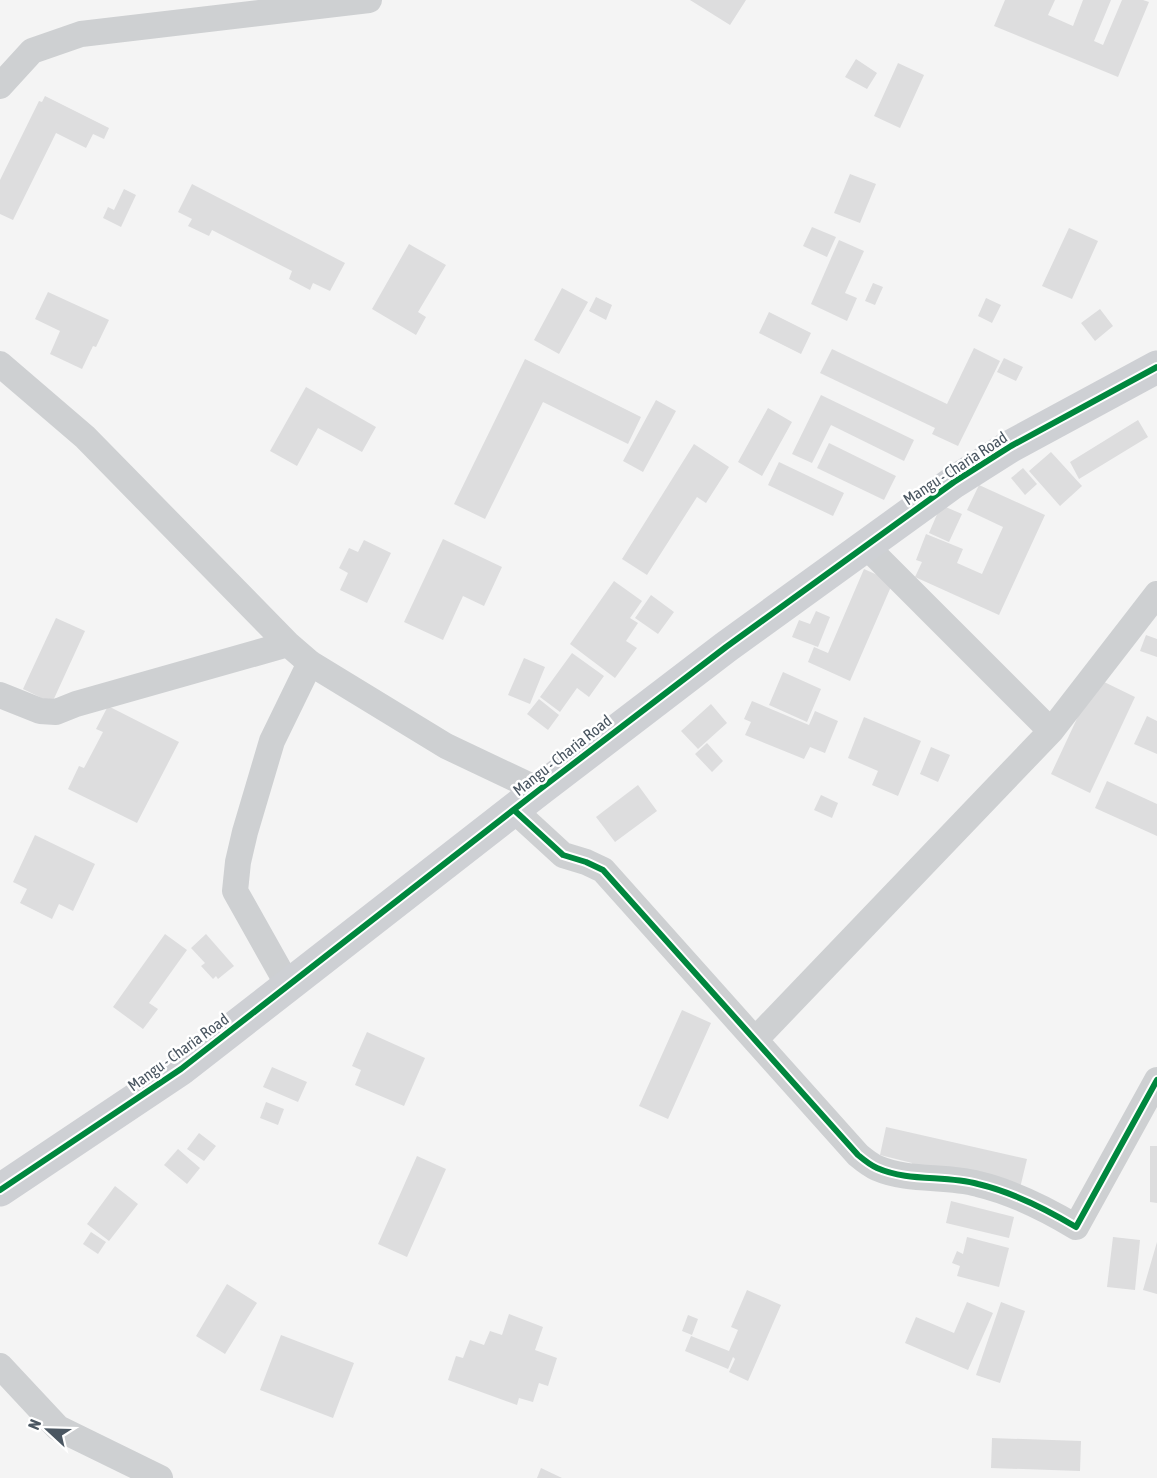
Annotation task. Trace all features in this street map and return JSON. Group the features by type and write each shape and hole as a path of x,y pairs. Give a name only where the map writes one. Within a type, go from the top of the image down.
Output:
{"street":[{"path":"0,86 32,51 81,34 369,0"},
{"path":"0,364 85,437 288,644 310,663 446,746 539,790"},
{"name":"Mangu - Charia Road","path":"0,1190 181,1069 539,790 726,647 865,545 954,482 1011,446 1157,368"},
{"path":"865,545 1051,731"},
{"path":"755,1040 1051,731 1157,594"},
{"path":"0,695 40,711 56,712 76,704 288,644"},
{"path":"289,987 235,891 238,862 245,832 272,741 310,663"},
{"path":"513,810 563,855 603,870 858,1155 876,1168 902,1176 939,1178 978,1184 1037,1206 1076,1227 1157,1080"},
{"path":"0,1366 58,1428 160,1478"}],"building":[{"path":"690,0 746,0 730,25"},
{"path":"1005,0 1055,0 1048,15 1073,26 1083,0 1111,0 1094,41 1103,45 1122,0 1149,2 1118,77 994,26"},
{"path":"856,59 877,73 867,89 845,77"},
{"path":"898,63 924,75 900,128 874,116"},
{"path":"45,96 109,128 104,139 93,134 86,148 56,133 13,220 0,214 0,180 39,101 42,102"},
{"path":"850,174 876,184 860,223 834,213"},
{"path":"192,184 345,263 330,291 313,283 310,290 289,279 292,271 212,230 209,236 188,226 192,219 178,212"},
{"path":"124,189 136,195 121,227 103,218 108,207 114,210"},
{"path":"812,227 836,237 827,257 803,246"},
{"path":"1069,228 1098,241 1072,299 1042,286"},
{"path":"839,240 864,251 845,293 857,298 847,321 811,304"},
{"path":"409,244 446,265 418,312 426,317 416,335 372,309"},
{"path":"873,283 883,287 875,305 865,301"},
{"path":"562,288 588,302 559,354 534,340"},
{"path":"48,292 109,320 82,369 50,354 60,331 35,319"},
{"path":"596,297 612,305 606,320 589,311"},
{"path":"986,298 1001,305 992,323 978,316"},
{"path":"1100,309 1113,326 1095,341 1081,323"},
{"path":"769,312 811,333 801,354 759,333"},
{"path":"974,348 1000,361 958,446 932,434 935,428 820,373 832,349 947,404"},
{"path":"1004,358 1023,367 1016,381 997,372"},
{"path":"525,359 641,417 628,444 543,402 485,519 454,504"},
{"path":"306,387 376,427 362,452 318,428 297,466 270,451"},
{"path":"821,395 914,440 904,461 831,425 812,463 792,454"},
{"path":"656,400 676,411 643,472 623,461"},
{"path":"768,408 792,422 762,476 738,462"},
{"path":"1138,420 1148,437 1079,479 1070,462"},
{"path":"829,443 896,476 884,500 817,468"},
{"path":"694,444 729,467 706,503 697,497 647,575 622,559"},
{"path":"1051,452 1082,486 1060,506 1029,471"},
{"path":"779,462 844,493 833,516 768,485"},
{"path":"1023,468 1037,484 1025,495 1011,478"},
{"path":"979,485 1045,515 999,615 915,577 922,562 916,560 926,534 963,549 957,563 982,574 1003,527 967,510"},
{"path":"941,505 962,514 949,542 929,533"},
{"path":"443,539 502,567 484,606 463,596 443,640 404,622"},
{"path":"364,540 391,553 367,603 340,590 348,573 339,568 349,548 358,552"},
{"path":"864,569 893,582 850,681 808,662 814,647 828,653"},
{"path":"614,581 642,601 630,618 638,623 626,641 637,648 615,678 570,644"},
{"path":"651,595 674,612 658,634 635,618"},
{"path":"816,611 830,617 818,647 792,637 799,620 810,624"},
{"path":"56,618 85,631 52,703 23,689"},
{"path":"1146,635 1157,639 1157,657 1140,651"},
{"path":"572,653 604,676 589,697 577,688 560,712 540,697"},
{"path":"524,658 545,667 530,704 508,695"},
{"path":"783,672 821,689 807,722 769,705"},
{"path":"1096,678 1135,697 1090,793 1051,774"},
{"path":"539,699 559,715 548,730 527,714"},
{"path":"752,701 809,725 815,711 838,721 825,753 810,747 804,759 745,735 751,722 744,719"},
{"path":"711,704 727,723 698,749 681,731"},
{"path":"108,706 179,742 137,823 68,789 79,766 84,768 103,732 96,729"},
{"path":"1147,716 1157,721 1157,754 1134,744"},
{"path":"864,717 921,741 898,796 872,785 878,771 848,758"},
{"path":"707,743 723,761 712,772 695,754"},
{"path":"931,747 950,755 938,782 920,774"},
{"path":"1107,781 1157,804 1157,836 1095,808"},
{"path":"638,785 657,811 615,842 596,817"},
{"path":"821,795 838,803 832,818 814,810"},
{"path":"35,835 95,864 73,911 59,904 52,919 20,903 27,889 13,882"},
{"path":"165,934 187,950 149,1003 158,1009 143,1029 113,1007"},
{"path":"206,934 234,966 218,979 216,976 213,979 201,966 205,963 191,948"},
{"path":"682,1010 711,1023 668,1119 639,1106"},
{"path":"367,1032 425,1058 404,1106 355,1085 361,1070 352,1066"},
{"path":"272,1067 307,1082 298,1102 263,1087"},
{"path":"266,1102 284,1109 278,1125 260,1118"},
{"path":"886,1127 1027,1159 1020,1188 910,1171 912,1163 880,1155"},
{"path":"199,1133 216,1146 204,1161 187,1149"},
{"path":"1150,1146 1157,1146 1157,1203 1150,1202"},
{"path":"178,1149 200,1168 187,1184 164,1165"},
{"path":"417,1156 446,1169 407,1257 378,1244"},
{"path":"115,1186 138,1204 109,1241 87,1224"},
{"path":"951,1201 1014,1217 1009,1238 946,1223"},
{"path":"91,1232 106,1242 98,1254 83,1244"},
{"path":"967,1237 1009,1248 999,1287 957,1276 960,1266 952,1263 957,1251 963,1254"},
{"path":"1113,1237 1140,1240 1135,1290 1107,1287"},
{"path":"1157,1242 1157,1294 1143,1290"},
{"path":"227,1284 257,1303 225,1354 196,1336"},
{"path":"747,1290 781,1305 748,1381 729,1372 735,1359 733,1357 728,1369 685,1351 691,1336 729,1351 738,1330 731,1327"},
{"path":"967,1302 993,1313 968,1370 905,1343 916,1317 954,1333"},
{"path":"1001,1302 1025,1311 1000,1383 976,1375"},
{"path":"509,1314 543,1327 535,1350 557,1358 548,1386 539,1383 533,1402 519,1398 517,1405 448,1380 456,1356 463,1358 470,1340 484,1345 490,1331 502,1335"},
{"path":"688,1315 698,1319 692,1335 682,1331"},
{"path":"281,1335 354,1363 333,1418 260,1390"},
{"path":"992,1438 1081,1441 1080,1471 991,1468"},
{"path":"541,1468 562,1478 537,1478"}],"cycle path":[{"path":"0,1190 181,1069 726,647 954,482 1011,446 1157,367"},
{"path":"514,810 563,855 603,870 858,1155 877,1168 902,1175 965,1181 991,1187 1028,1202 1076,1227 1157,1080"}]}
